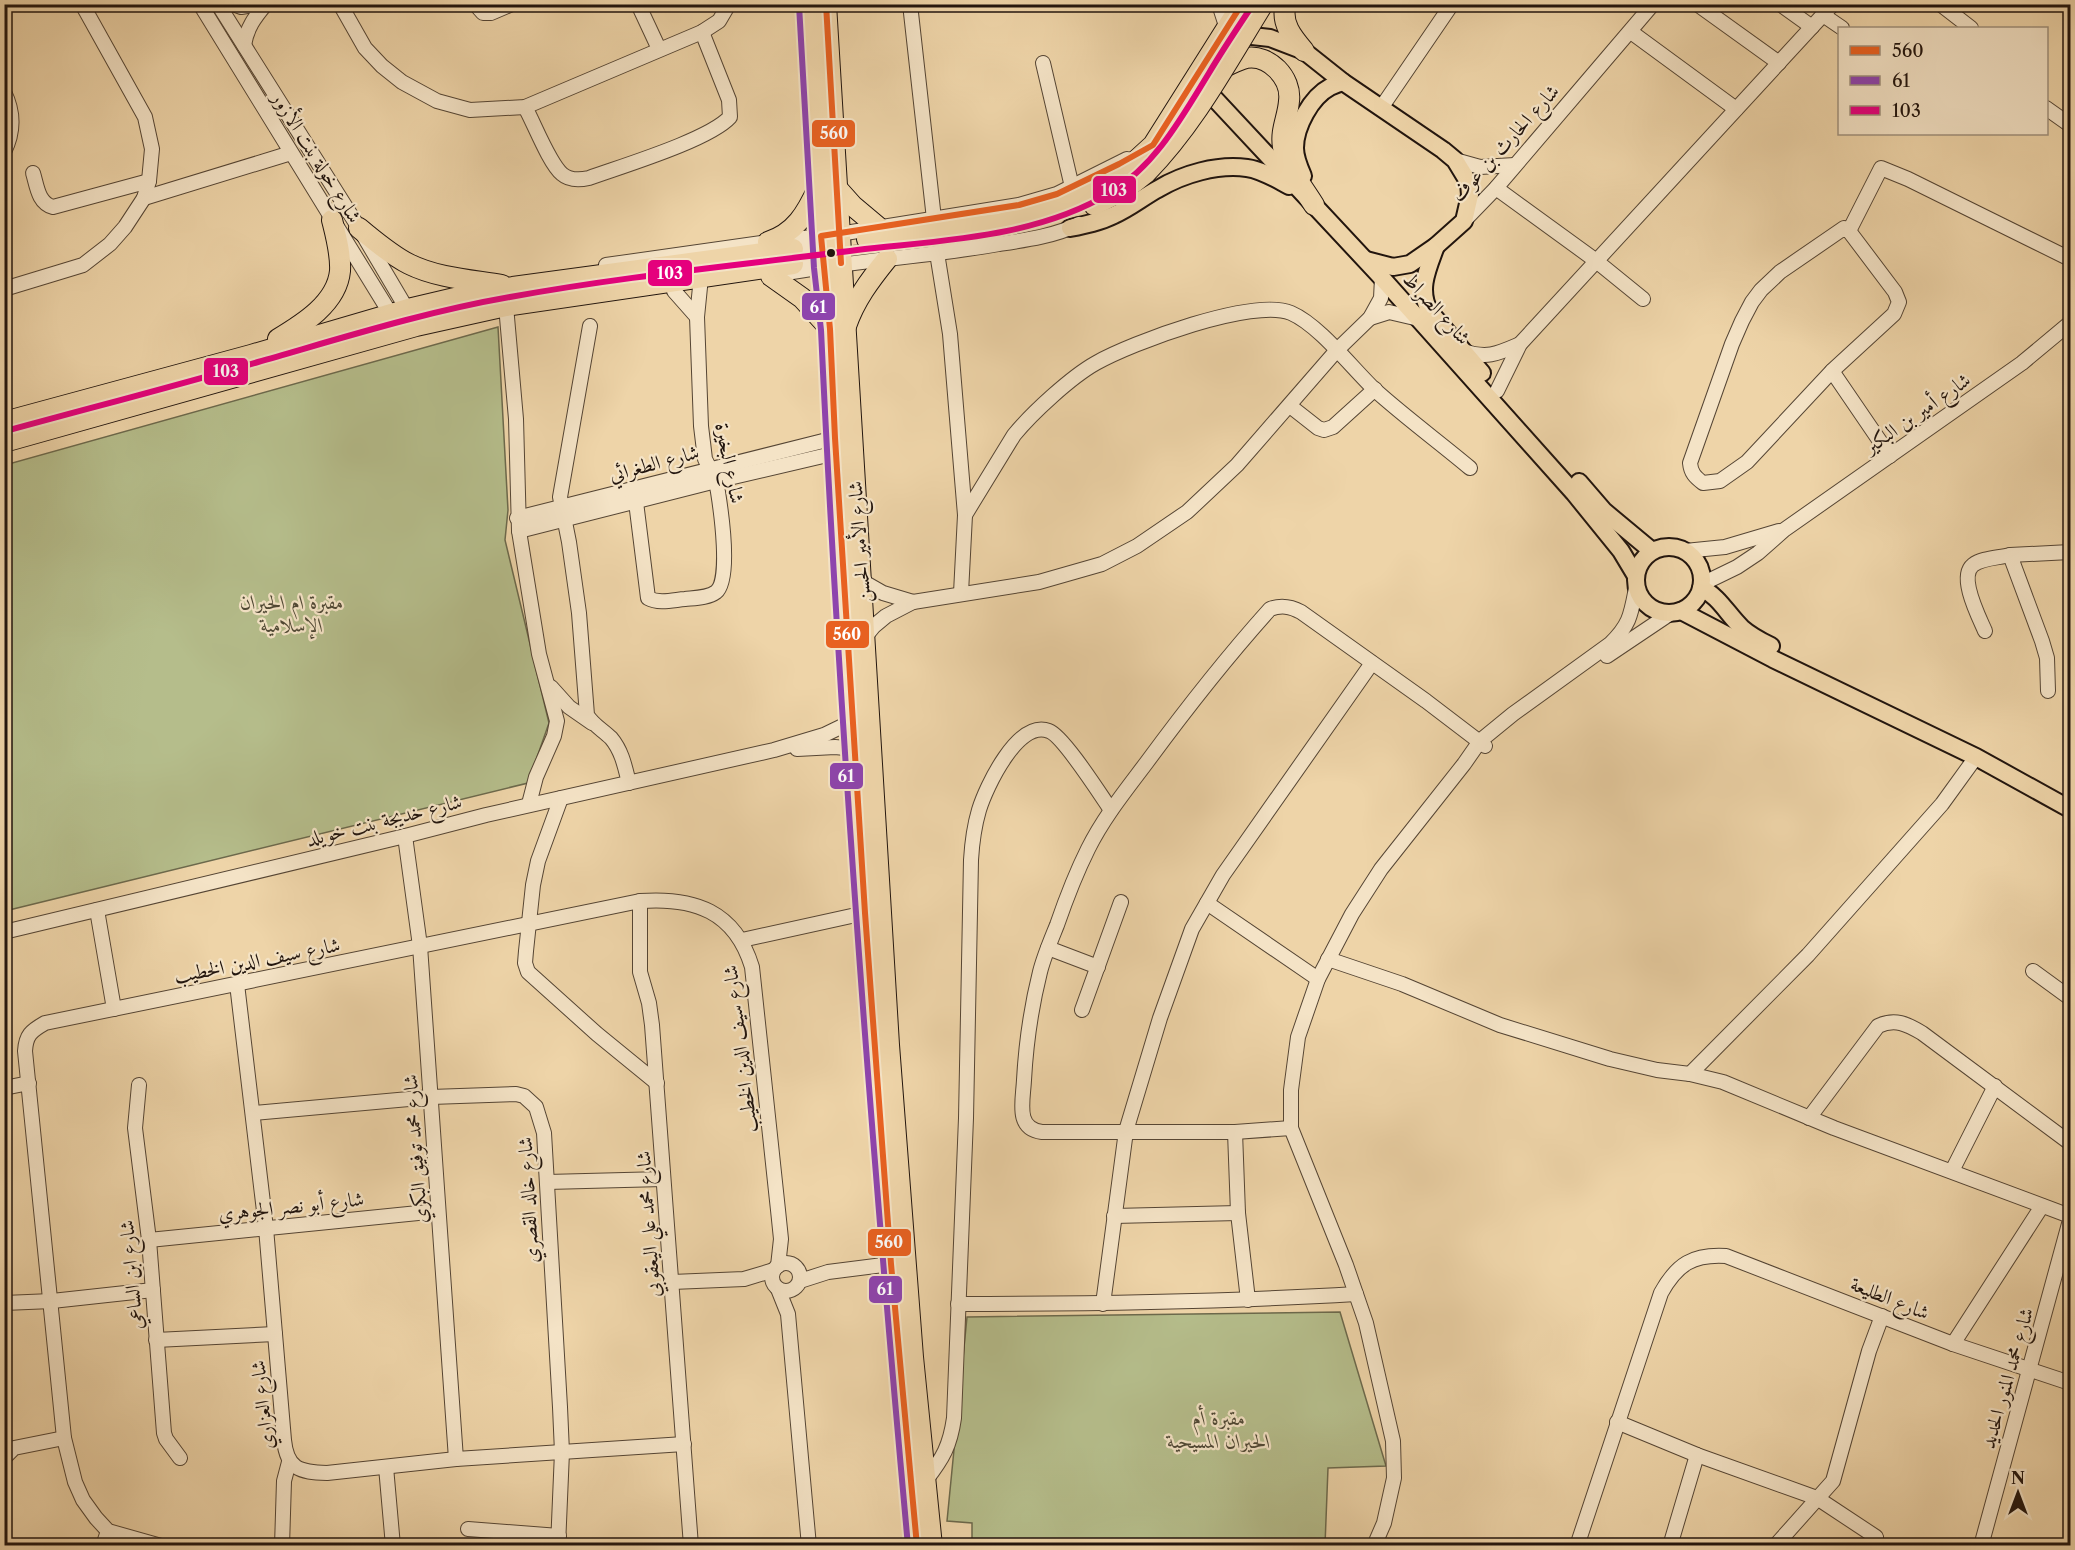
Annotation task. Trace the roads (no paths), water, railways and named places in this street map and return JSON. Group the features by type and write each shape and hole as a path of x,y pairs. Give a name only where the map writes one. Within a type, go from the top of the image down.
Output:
{"highway":[{"name":"شارع الأمير الحسن","path":"808,4 862,581 889,1045 913,1358 932,1545"},
{"name":"شارع الأمير الحسن","path":"826,4 827,188"},
{"path":"871,245 999,224 1045,211 1107,184 1153,145 1242,4"},
{"path":"871,245 1005,233 1100,208 1146,174 1164,155 1191,118 1263,4"},
{"path":"1286,4 1284,13 1288,28 1304,51"},
{"path":"1224,67 1246,58 1265,60 1280,71 1288,86 1290,100 1283,124 1283,147 1288,164 1313,204"},
{"path":"768,242 783,237 827,188 853,206 871,245 858,299 837,329 802,298 771,276"},
{"path":"251,355 302,326 327,302 340,273 340,256 332,220"},
{"path":"359,228 387,251 410,265 515,296"},
{"path":"4,422 251,355 515,296 796,255"},
{"path":"4,442 403,320"},
{"name":"شارع الأمير الحسن","path":"837,329 835,445 865,913 891,1264 917,1545"}],"main road":[{"path":"1225,31 1270,38 1304,51 1343,82 1455,160 1469,188 1470,195 1464,221"},
{"name":"شارع الصراط","path":"1195,77 1382,278 1574,493 1621,551 1636,582"},
{"path":"1313,204 1297,163 1296,136 1306,114 1318,98 1330,87 1343,82"},
{"path":"1070,228 1113,216 1168,183 1200,172 1221,169 1248,168 1268,175 1313,204"},
{"name":"شارع الحارث بن عوف","path":"1365,260 1384,267 1410,264 1436,246 1464,221"},
{"name":"شارع الصراط","path":"1436,246 1425,275 1423,287 1425,304 1497,391 1605,511 1629,534 1652,551"},
{"path":"1663,547 1674,547 1694,558 1700,567 1702,586 1697,598 1690,606 1676,612 1660,612 1649,607 1641,599 1636,582 1638,566 1652,551 1663,547"},
{"path":"1702,586 1715,596 1755,638 1899,706 2038,783 2070,798"},
{"path":"1676,612 1976,757 2070,809"}],"street":[{"path":"4,289 83,265 110,244 144,198 152,149 145,117 82,4"},
{"name":"شارع خولة بنت الأزور","path":"200,4 332,220 403,320"},
{"name":"شارع خولة بنت الأزور","path":"218,4 359,228 403,320"},
{"path":"233,4 248,7 260,4"},
{"path":"244,45 251,22 266,4"},
{"path":"340,4 365,48 382,66 402,82 437,101 470,110 525,107 702,32 719,21 729,4"},
{"path":"475,4 483,13 491,13 512,4"},
{"path":"638,4 659,49"},
{"path":"909,4 934,219"},
{"path":"1219,4 1225,31"},
{"path":"1381,108 1452,4"},
{"name":"شارع الحارث بن عوف","path":"1464,221 1496,188 1653,4"},
{"path":"1697,4 1779,63"},
{"path":"1780,4 1812,27"},
{"path":"1940,4 1970,27"},
{"path":"1497,391 1520,344 1828,10 1841,27"},
{"path":"525,107 552,160 562,174 572,179 589,178 691,140 730,117 729,100 702,32"},
{"path":"1631,32 1736,109"},
{"path":"1043,63 1072,187"},
{"path":"4,92 12,114 12,130 4,152"},
{"path":"2048,110 2070,126"},
{"path":"515,296 574,270 768,242 796,255 832,265 871,245 934,219 1019,205 1072,187 1153,145"},
{"path":"144,198 291,153"},
{"path":"1455,160 1480,167 1515,165"},
{"path":"1849,231 1881,168 1908,179 2070,260"},
{"path":"33,173 42,200 46,205 53,207 148,182"},
{"path":"1496,188 1596,260 1644,299"},
{"path":"515,296 533,307 553,307 771,276 796,255 830,235 871,245 937,253 1031,239 1070,228 1100,208"},
{"path":"1844,228 1849,231 1895,292 1898,297 1898,307 1894,314 1832,371 1747,462 1731,475 1712,483 1703,483 1694,476 1690,463 1732,344 1752,303 1761,290 1780,272 1844,228"},
{"path":"937,253 950,334 965,515 961,593"},
{"path":"865,637 886,616 913,602 1039,582 1102,564 1137,546 1187,512 1237,465 1337,350 1370,318 1380,298 1382,278"},
{"name":"شارع البخيرة","path":"636,501 648,598 662,602 706,596 717,591 722,584 724,564 720,503 713,475 705,459 701,426 697,317 700,287"},
{"path":"674,291 697,317"},
{"path":"515,296 518,524 539,654 556,715 554,736 536,777 529,804"},
{"path":"965,515 1023,424 1095,363 1119,351 1193,325 1271,309 1294,314 1306,322 1375,389 1470,468"},
{"path":"1370,318 1396,312 1419,319"},
{"name":"شارع أمير بن البكير","path":"1702,586 1758,553 1784,530 2022,363 2070,323"},
{"path":"590,326 561,487 563,514 579,613 586,711 594,724"},
{"path":"1463,351 1486,356 1520,344"},
{"path":"1832,371 1890,456"},
{"path":"1290,406 1318,428 1324,430 1333,427 1375,389"},
{"name":"شارع الطغرائي","path":"518,524 835,445"},
{"name":"شارع الطغرائي","path":"563,514 636,501 713,475"},
{"name":"شارع أمير بن البكير","path":"1685,551 1725,547 1784,530"},
{"path":"1985,631 1970,594 1967,575 1968,570 1974,564 2010,555 2070,552"},
{"path":"2010,555 2047,658 2048,691"},
{"path":"862,581 883,593 913,602"},
{"path":"1374,1545 1384,1522 1394,1479 1393,1442 1366,1323 1342,1255 1291,1128 1291,1090 1298,1037 1318,979 1352,914 1381,869 1482,744 1513,714 1610,644 1623,632 1631,615 1636,582"},
{"path":"1291,1128 1235,1132 1042,1132 1032,1131 1024,1120 1023,1095 1028,1035 1040,969 1088,848 1111,810 1198,692 1270,609 1284,606 1293,608 1482,744"},
{"path":"1482,744 1621,646 1676,612"},
{"path":"1103,1304 1126,1131 1160,1018 1192,929 1223,875 1372,663"},
{"path":"547,682 569,707 602,729 618,748 629,783"},
{"name":"شارع خديجة بنت خويلد","path":"4,932 529,804 774,750 824,735 853,721"},
{"path":"926,1480 945,1453 952,1435 968,1058 971,860 974,826 992,782 1008,753 1028,732 1041,729 1051,731 1066,746 1111,810"},
{"name":"شارع خديجة بنت خويلد","path":"774,750 822,747 855,749"},
{"path":"1690,1074 1808,955 1942,804 1976,757"},
{"path":"561,798 535,875 525,963 528,972 533,979 657,1083"},
{"name":"شارع محمد توفيق البكري","path":"405,836 420,946 456,1460"},
{"name":"شارع سيف الدين الخطيب","path":"108,1531 83,1500 75,1482 64,1438 26,1038 33,1030 45,1023 640,902 659,900 705,907 719,916 742,940 752,967 781,1239 776,1268"},
{"name":"شارع محمد علي اليعقوبي","path":"640,902 638,947 640,972 649,1003 652,1025 691,1545"},
{"path":"1082,1010 1121,902"},
{"path":"1207,903 1318,979"},
{"path":"97,910 114,1009"},
{"path":"742,940 865,913"},
{"path":"1048,948 1098,967"},
{"path":"1328,959 1402,984 1500,1025 1610,1059 1723,1082 1809,1118 2070,1218"},
{"path":"2033,971 2070,998"},
{"name":"شارع العزاري","path":"237,984 266,1228 285,1453 289,1462 298,1469 327,1473 456,1460 684,1444"},
{"path":"1809,1118 1878,1026 1888,1021 1912,1027 2070,1143"},
{"path":"4,1088 29,1083"},
{"name":"شارع ابن الساعي","path":"139,1085 135,1128 149,1240 165,1436 180,1458"},
{"path":"1952,1171 1995,1086"},
{"name":"شارع خالد القصري","path":"253,1113 502,1093 524,1096 532,1101 539,1112 544,1133 562,1452 559,1541"},
{"path":"1235,1132 1238,1213 1248,1300"},
{"path":"547,1182 663,1179"},
{"path":"1953,1344 2042,1206"},
{"name":"شارع أبو نصر الجوهري","path":"149,1240 438,1211"},
{"path":"1114,1216 1238,1213"},
{"name":"شارع محمد المنور الحديد","path":"1981,1545 2031,1371 2070,1218"},
{"name":"شارع سيف الدين الخطيب","path":"781,1239 795,1266"},
{"name":"شارع الطليعة","path":"1617,1422 1661,1293 1670,1278 1680,1268 1694,1258 1708,1255 1726,1256 1953,1344 2070,1383"},
{"path":"672,1282 744,1279 786,1263 828,1272"},
{"path":"744,1279 786,1292 828,1272 891,1264"},
{"path":"788,1314 800,1274 795,1266"},
{"path":"776,1268 772,1278 788,1314 809,1545"},
{"path":"4,1303 52,1301 153,1290"},
{"path":"958,1304 1103,1304 1356,1294"},
{"path":"1775,1545 1833,1481 1869,1351 1882,1316"},
{"path":"156,1340 275,1334"},
{"path":"1577,1545 1617,1422 1697,1455 1817,1498 1876,1537"},
{"path":"4,1458 14,1448 64,1438"},
{"path":"1670,1545 1697,1455"},
{"path":"282,1545 284,1481 289,1462"},
{"path":"386,1467 393,1545"},
{"path":"1381,1545 1385,1530 1384,1522"},
{"path":"468,1529 559,1541"},
{"path":"104,1545 108,1531 160,1545"}],"tunnel":[{"path":"825,259 869,252"}],"park label":[{"name":"مقبرة ام الحيران الإسلامية","path":"292,614"},
{"name":"مقبرة أم الحيران المسيحية","path":"1219,1430"}]}
